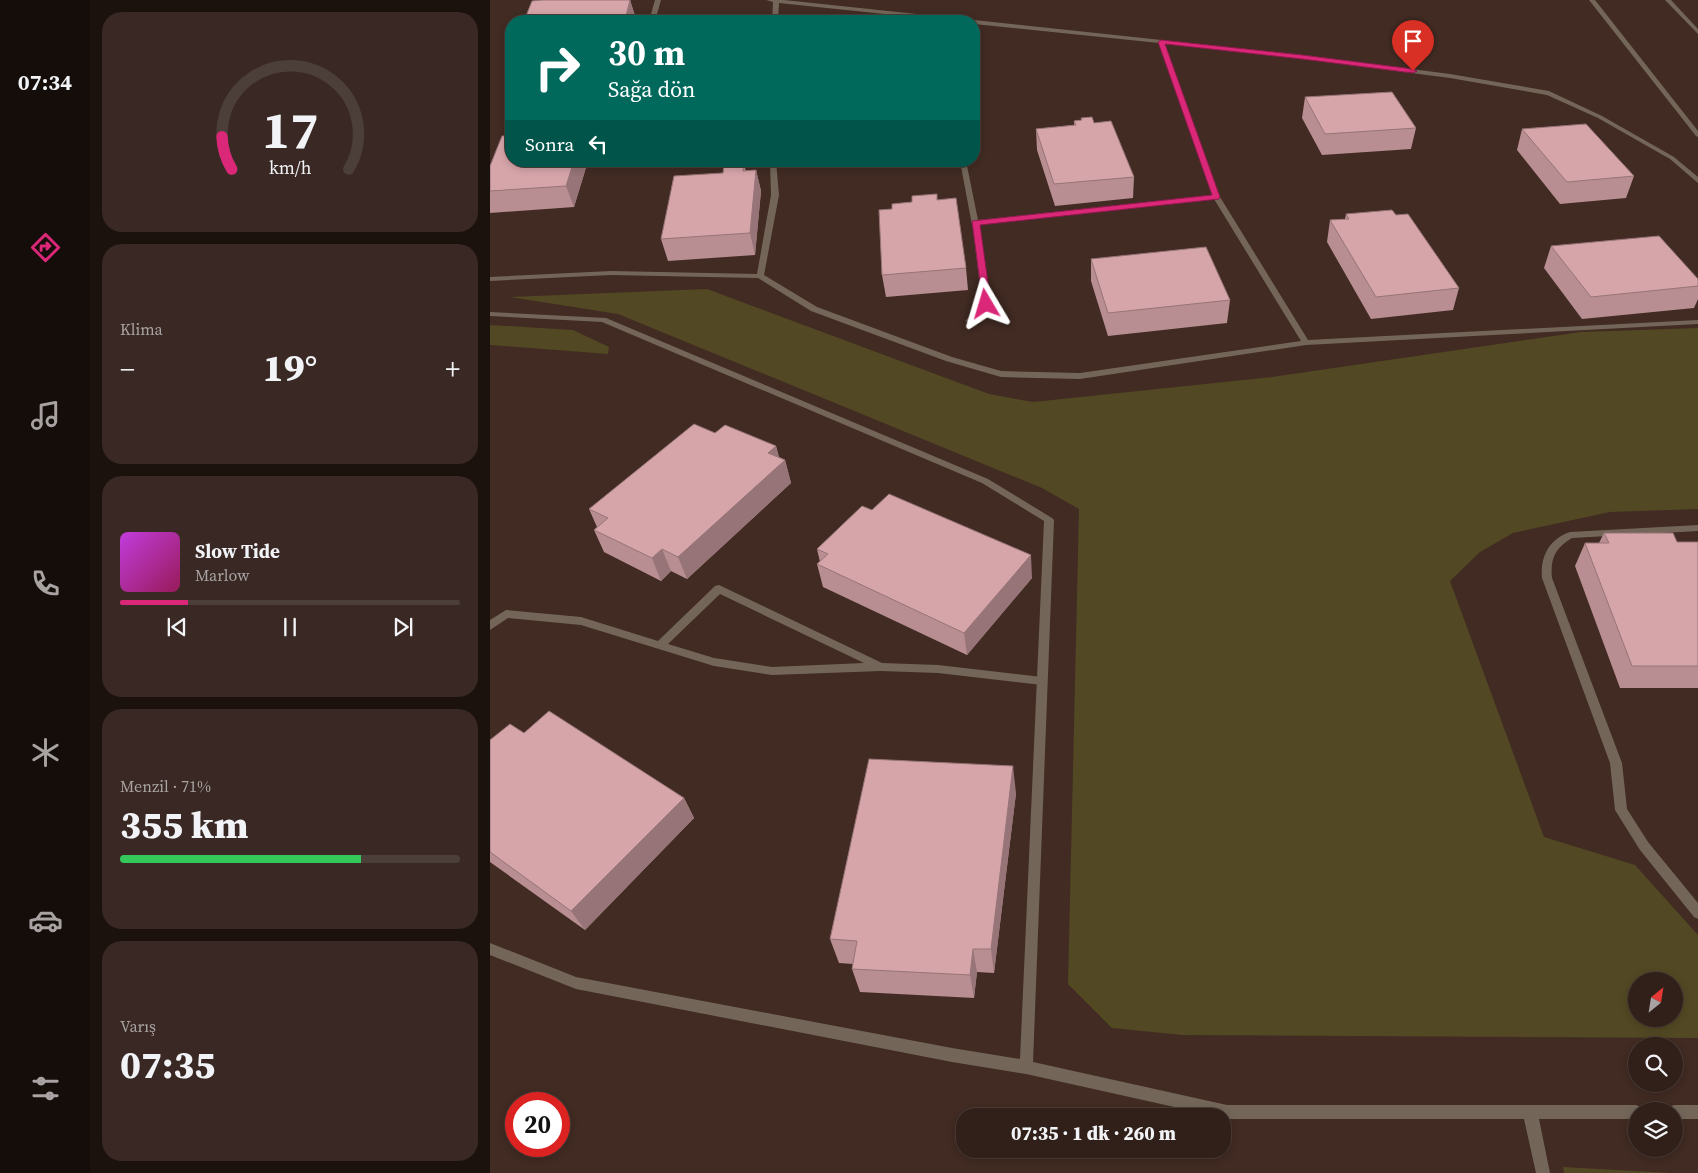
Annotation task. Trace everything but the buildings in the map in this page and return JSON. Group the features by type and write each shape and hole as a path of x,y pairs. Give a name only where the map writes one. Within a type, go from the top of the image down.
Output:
{"street":[{"path":"654,15 658,0"},
{"path":"769,0 908,15"},
{"path":"1592,0 1698,135"},
{"path":"1668,0 1698,32"},
{"path":"775,15 776,1"},
{"path":"980,23 1302,57 1450,76 1549,93 1600,117 1672,158 1698,180"},
{"path":"1161,42 1216,197 1306,343"},
{"path":"760,276 776,195 774,167"},
{"path":"964,167 975,223 986,304 969,321"},
{"path":"975,223 1216,197"},
{"path":"490,279 611,273 760,276 814,309 949,359 1001,374 1080,376 1306,343 1698,322"},
{"path":"490,314 603,320 986,481 1049,520 1026,1067"},
{"path":"1698,528 1570,535 1553,546 1547,556 1545,566 1550,587 1616,763 1621,810 1644,846 1698,913"},
{"path":"660,645 719,589 881,667"},
{"path":"490,626 506,614 581,621 714,662 772,671 881,667 938,669 1042,681"},
{"path":"490,949 576,984 952,1055 1026,1067 1227,1112 1628,1112"},
{"path":"1530,1112 1543,1173"},
{"path":"1683,1112 1698,1112"}],"shaded area":[{"path":"707,289 989,394 1033,402 1272,377 1581,332 1698,328 1698,509 1610,512 1513,533 1480,552 1450,581 1544,837 1635,865 1698,935 1698,1038 1182,1035 1112,1028 1068,984 1079,509 1042,488 618,314 510,297"},
{"path":"490,325 573,330 609,347 608,354 490,345"},
{"path":"1563,1167 1671,1173 1564,1173"}],"route":[{"path":"986,304 975,223 1216,197 1161,42 1413,71"}]}
